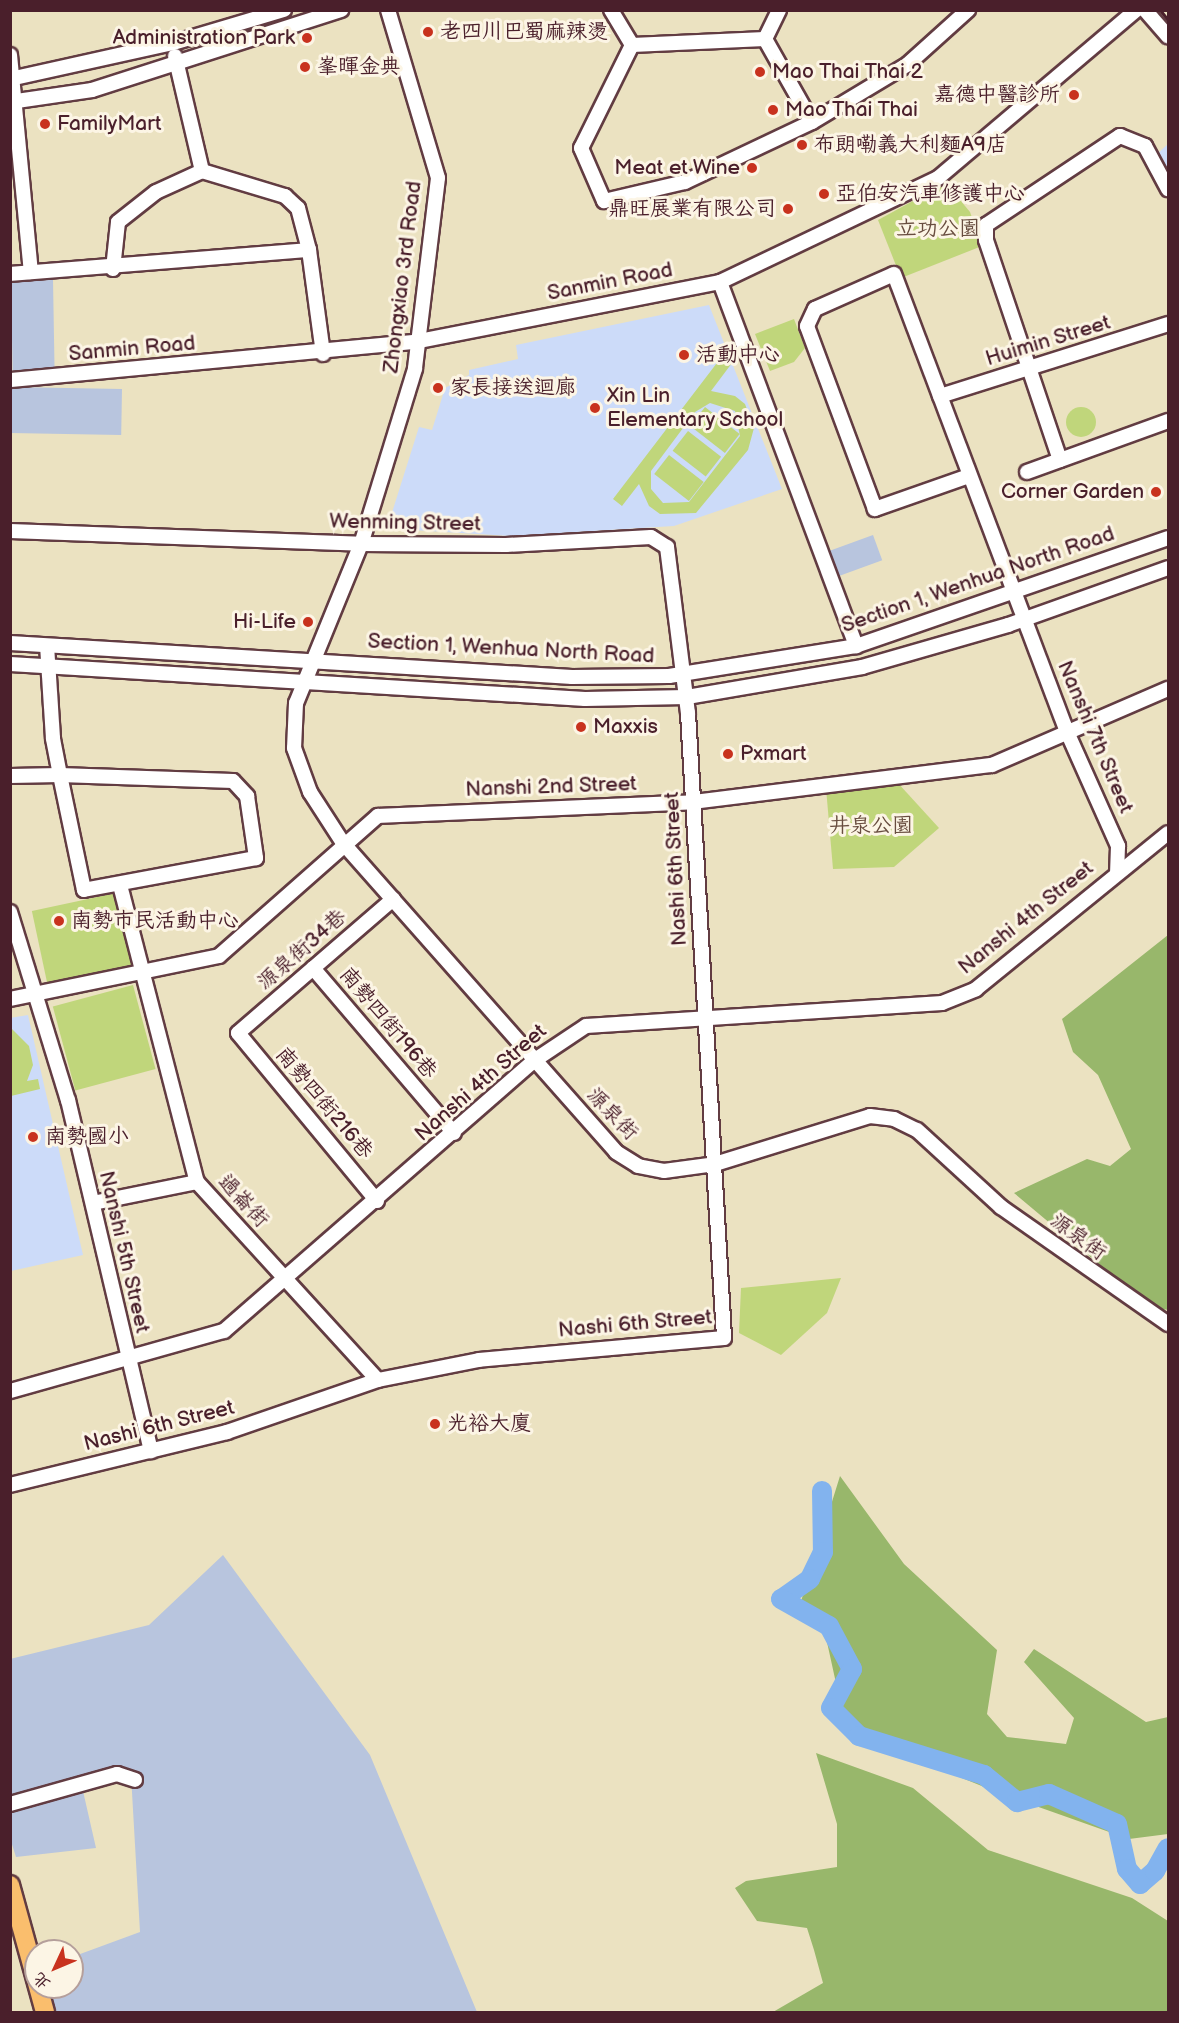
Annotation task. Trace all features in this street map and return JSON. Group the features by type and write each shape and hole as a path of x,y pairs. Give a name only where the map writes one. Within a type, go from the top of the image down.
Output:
{"main road":[{"path":"10,1885 45,2013"}],"street":[{"path":"13,79 173,43 284,10"},
{"path":"14,101 92,90 341,10"},
{"name":"Zhongxiao 3rd Road","path":"303,682 361,544 419,341 438,178 388,10"},
{"path":"611,10 632,45"},
{"path":"765,39 779,10"},
{"path":"632,45 581,148 604,201 685,182 812,123 908,64 968,10"},
{"name":"Sanmin Road","path":"10,380 323,354 419,341 720,282 938,178 1136,10"},
{"path":"1145,10 1168,36"},
{"path":"632,45 765,39"},
{"path":"765,39 812,123"},
{"path":"173,43 202,171"},
{"path":"10,55 31,273"},
{"path":"1060,460 1031,368 986,240 989,220 1120,136 1145,146 1168,189"},
{"path":"113,269 118,222 156,192 202,171 285,196 298,208 309,250 323,354"},
{"path":"10,274 113,269 309,250"},
{"name":"Nanshi 7th Street","path":"969,476 875,509 807,326 809,316 821,304 894,274 1068,734 1118,846 1117,872"},
{"path":"720,282 856,646"},
{"name":"Huimin Street","path":"940,396 1168,324"},
{"path":"1027,472 1168,421"},
{"name":"Wenming Street","path":"10,531 361,544 659,540 670,557 684,674"},
{"name":"Section 1, Wenhua North Road","path":"10,643 629,679 684,674 856,646 1168,538"},
{"name":"Section 1, Wenhua North Road","path":"10,664 585,699 687,697 862,667 1024,620 1168,568"},
{"path":"10,776 60,775 233,781 247,796 256,858 84,890 60,775 46,667 47,646"},
{"name":"Nashi 6th Street","path":"10,1485 227,1432 378,1380 479,1360 724,1338 684,674"},
{"name":"源泉街","path":"303,682 291,725 294,748 309,792 343,843 616,1152 638,1166 664,1171 715,1164 870,1116 894,1119 917,1130 1001,1207 1168,1324"},
{"name":"Nanshi 2nd Street","path":"10,999 140,976 219,956 343,843 378,816 693,802 993,765 1168,689"},
{"name":"Nanshi 4th Street","path":"10,1391 224,1331 377,1201 535,1060 586,1026 942,1003 976,989 1117,872 1168,833"},
{"name":"過崙街","path":"120,885 140,976 197,1182 378,1380"},
{"name":"源泉街34巷","path":"238,1033 393,899"},
{"name":"Nanshi 5th Street","path":"10,912 38,993 93,1203 126,1357 151,1451"},
{"name":"南勢四街196巷","path":"313,968 454,1133"},
{"name":"南勢四街216巷","path":"238,1033 377,1201"},
{"path":"93,1203 197,1182"},
{"path":"10,1804 117,1774 135,1780"}],"shaded area":[{"path":"1168,144 1168,173 1157,154"},
{"path":"53,280 55,372 13,373 11,281"},
{"name":"Xin Lin Elementary School","path":"709,305 782,489 674,526 512,536 396,529 389,522 419,427 432,430 445,388 469,375 469,370 518,359 516,345"},
{"path":"11,387 122,389 121,435 10,433"},
{"path":"873,535 882,560 839,576 830,551"},
{"name":"南勢國小","path":"28,1015 83,1255 11,1271 10,1018"},
{"path":"223,1555 370,1755 477,2012 56,2012 51,1999 84,1999 84,1953 140,1932 131,1775 83,1791 96,1848 16,1857 10,1838 10,1659 149,1625"}],"green space":[{"name":"立功公園","path":"946,183 970,212 982,246 901,278 878,220"},
{"path":"794,319 805,348 794,362 770,371 755,334"},
{"path":"723,355 732,363 711,391 735,396 745,404 754,428 748,450 696,513 660,514 649,506 639,484 622,506 613,499","holes":["710,403 735,411 740,436 689,502 663,503 651,489 651,471 695,412"]},
{"path":"705,407 740,434 725,453 690,426"},
{"path":"1081,407 1092,411 1096,422 1092,433 1081,437 1070,433 1066,422 1070,411"},
{"path":"688,431 721,457 706,477 673,451"},
{"path":"669,455 704,482 689,501 654,474"},
{"name":"井泉公園","path":"897,782 939,828 894,867 833,869 826,788"},
{"path":"116,893 132,969 48,987 32,911"},
{"path":"1168,935 1168,1310 1149,1306 1014,1193 1087,1159 1110,1166 1131,1149 1098,1075 1073,1052 1062,1019"},
{"path":"133,985 156,1069 75,1091 53,1006"},
{"path":"11,1028 29,1046 33,1065 27,1081 38,1079 40,1089 11,1096"},
{"path":"841,1278 827,1313 781,1355 739,1333 741,1288"},
{"path":"840,1476 904,1564 997,1650 987,1714 1007,1737 1066,1744 1074,1718 1024,1662 1034,1649 1146,1722 1168,1717 1168,1834 1129,1839 999,1793 878,1744 841,1706 825,1633 798,1611"},
{"path":"816,1753 913,1788 988,1850 1132,1898 1168,1921 1168,2012 773,2012 823,1983 814,1950 807,1928 757,1921 735,1888 746,1881 837,1867 837,1824"}],"waterway":[{"path":"822,1491 823,1552 810,1579 781,1599 829,1626 852,1669 831,1708 859,1736 984,1775 1017,1802 1049,1794 1117,1824 1127,1869 1140,1884 1155,1871 1168,1848"}],"railway":[{"path":"1160,10 1168,20"}],"place":[{"name":"老四川巴蜀麻辣燙","path":"428,32"},
{"name":"Administration Park","path":"307,38"},
{"name":"峯暉金典","path":"305,67"},
{"name":"Mao Thai Thai 2","path":"760,72"},
{"name":"嘉德中醫診所","path":"1074,95"},
{"name":"Mao Thai Thai","path":"773,110"},
{"name":"FamilyMart","path":"45,124"},
{"name":"布朗嘞義大利麵A9店","path":"802,145"},
{"name":"Meat et Wine","path":"752,168"},
{"name":"亞伯安汽車修護中心","path":"824,194"},
{"name":"鼎旺展業有限公司","path":"788,209"},
{"name":"活動中心","path":"684,355"},
{"name":"家長接送迴廊","path":"438,388"},
{"name":"Xin Lin Elementary School","path":"595,408"},
{"name":"Corner Garden","path":"1156,492"},
{"name":"Hi-Life","path":"308,622"},
{"name":"Maxxis","path":"581,727"},
{"name":"Pxmart","path":"728,754"},
{"name":"南勢市民活動中心","path":"59,921"},
{"name":"南勢國小","path":"33,1137"},
{"name":"光裕大廈","path":"435,1424"}]}
